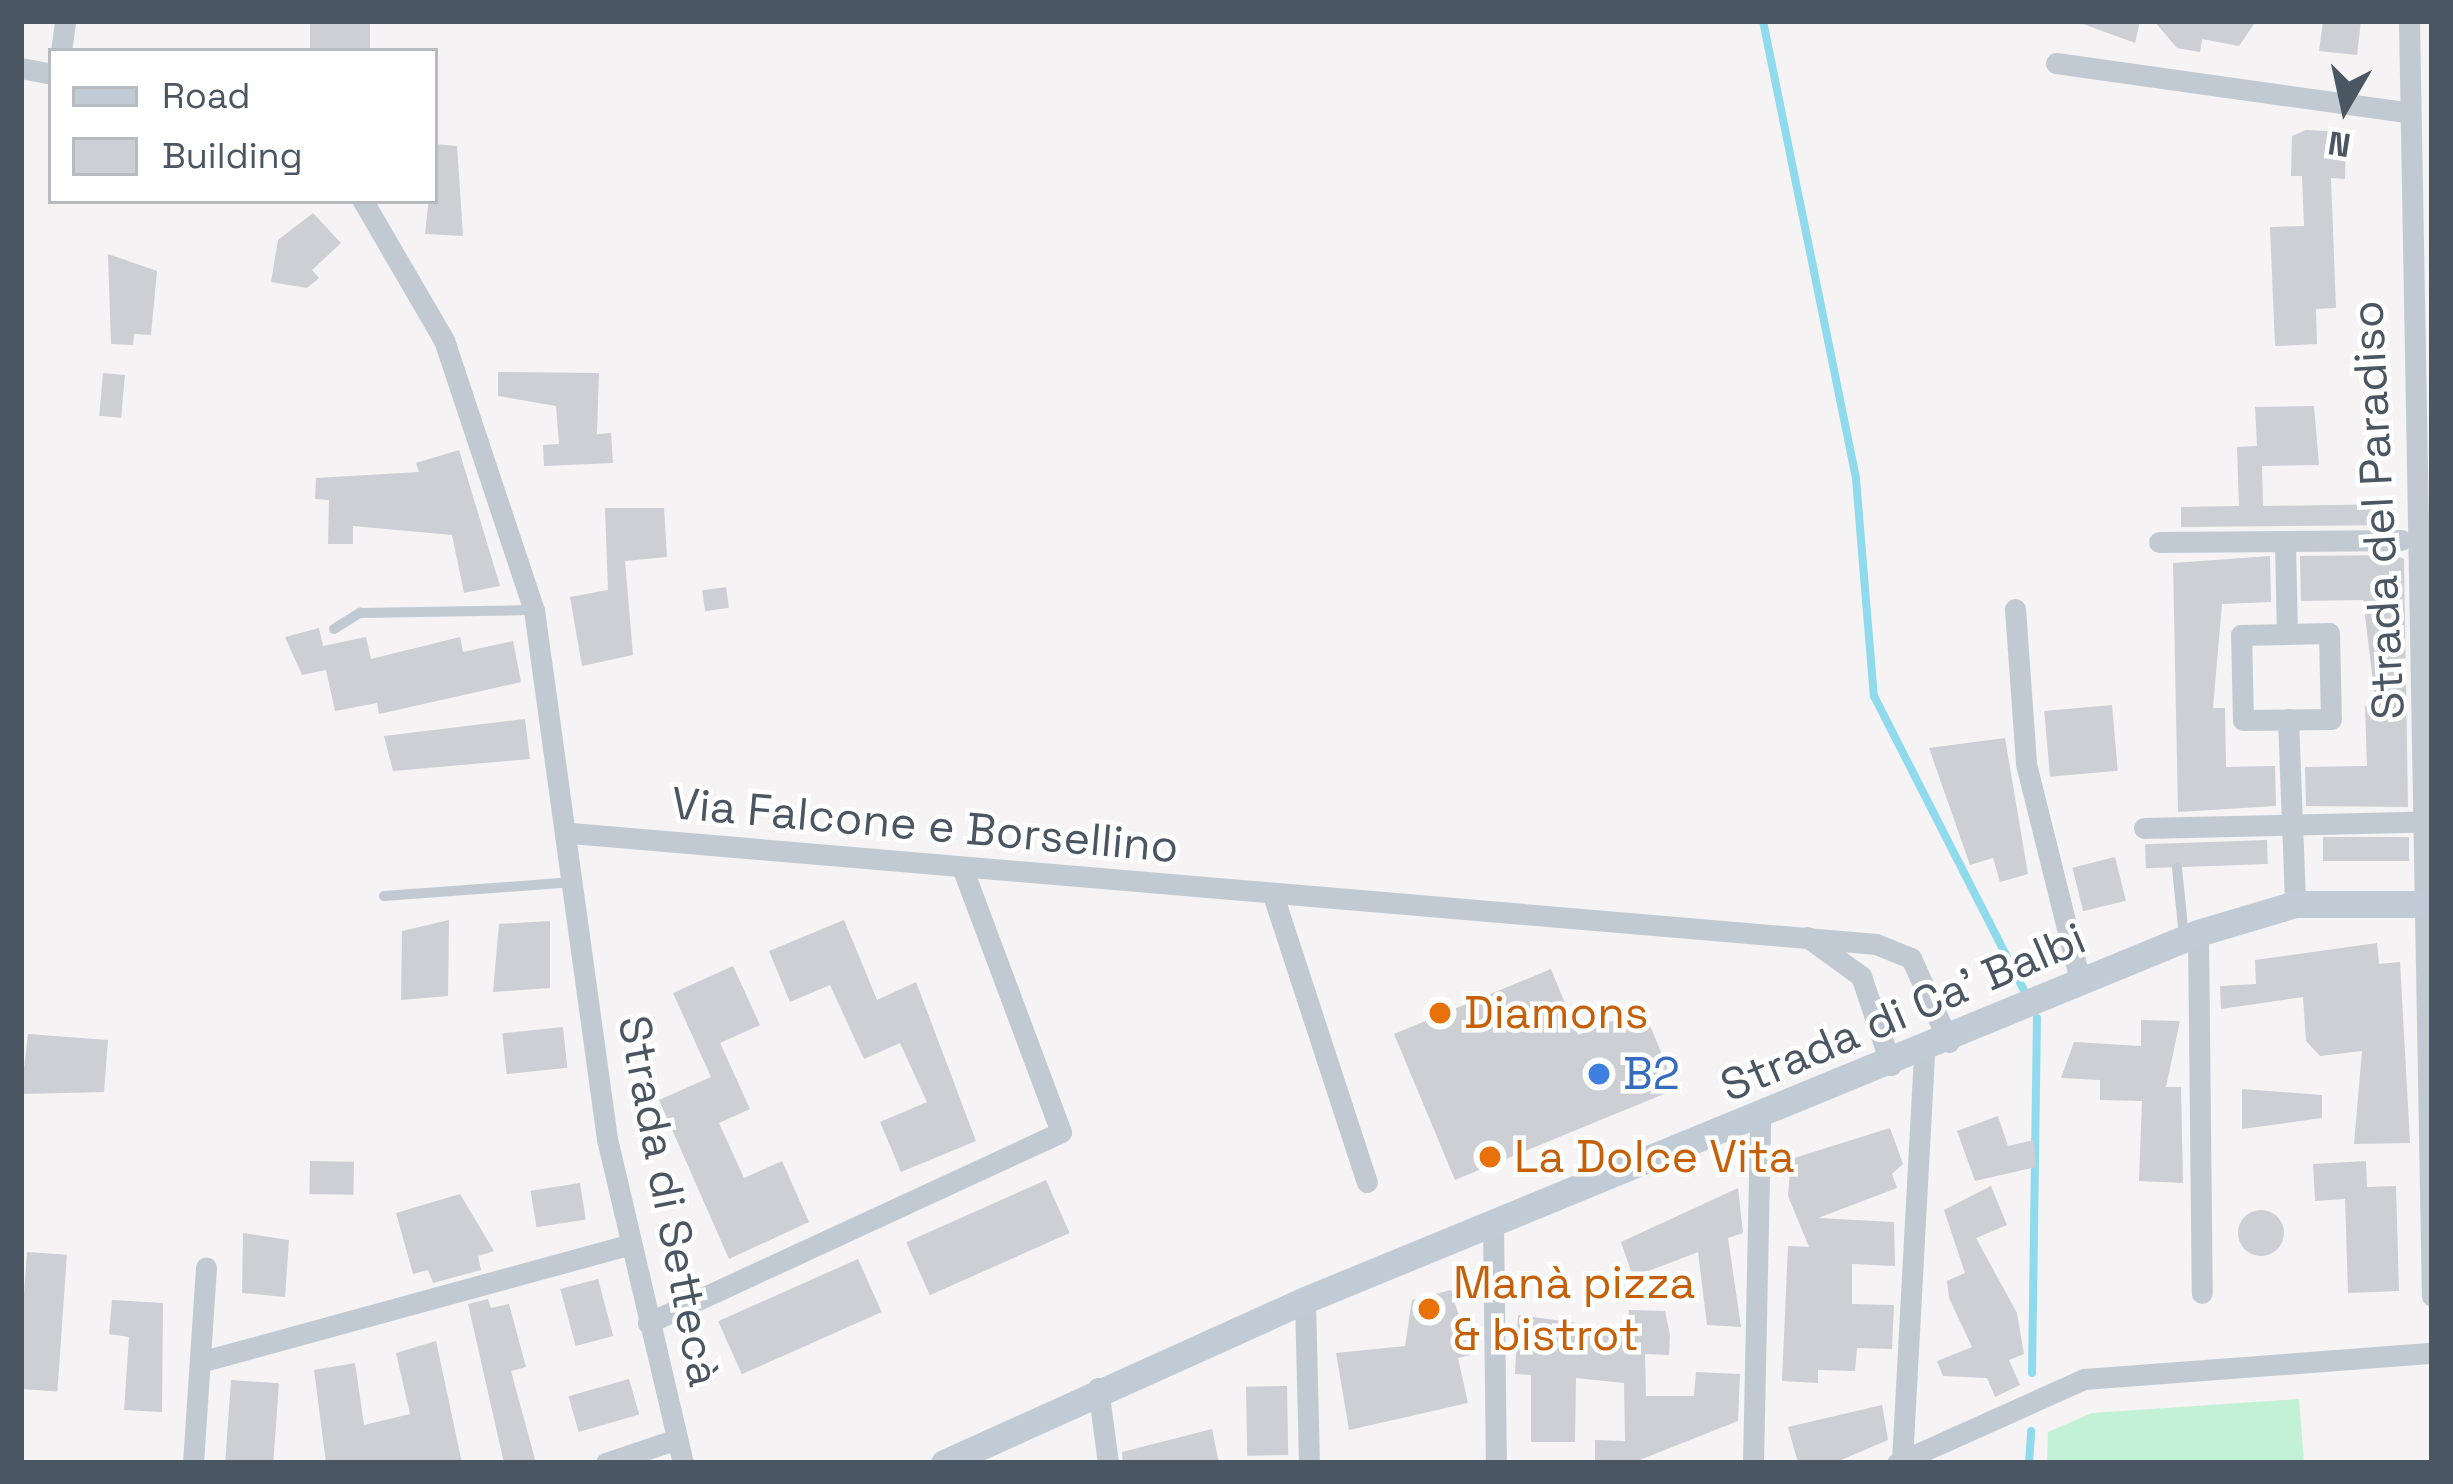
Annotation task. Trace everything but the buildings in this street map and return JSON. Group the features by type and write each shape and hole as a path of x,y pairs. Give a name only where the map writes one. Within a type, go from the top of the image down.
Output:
{"main road":[{"name":"Strada di Ca' Balbi","path":"944,1463 1098,1388 1305,1300 1936,1047 2191,936 2295,904 2431,904"}],"street":[{"name":"Strada del Paradiso","path":"2409,21 2403,112 2431,904 2432,1296"},
{"path":"2056,63 2403,112"},
{"name":"Strada di Settecà","path":"365,204 444,340 534,610 629,1245 683,1463"},
{"path":"2158,542 2402,540"},
{"path":"2285,542 2287,634"},
{"path":"2015,609 2026,764 2081,984"},
{"path":"2330,633 2332,718 2242,720 2241,635 2287,634 2330,633"},
{"path":"2288,719 2295,904"},
{"path":"2144,828 2416,822"},
{"name":"Via Falcone e Borsellino","path":"571,833 1807,937 1911,958 1936,1047"},
{"path":"648,1323 1061,1132 962,867"},
{"path":"1274,895 1367,1182"},
{"path":"2191,936 2202,1293"},
{"path":"1807,937 1861,976 1891,1065"},
{"path":"1936,1047 1900,1462 2084,1379 2432,1354"},
{"path":"1753,1463 1760,1118"},
{"path":"1493,1225 1496,1463"},
{"path":"200,1362 629,1245"},
{"path":"193,1463 206,1267"},
{"path":"1305,1300 1309,1463"},
{"path":"1098,1388 1108,1463"},
{"path":"606,1463 676,1439"}],"lane":[{"path":"334,629 360,613 534,610"},
{"path":"2176,868 2191,936"},
{"path":"384,896 576,882"}],"green space":[{"path":"2299,1399 2304,1463 2047,1463 2048,1432 2092,1413"}],"waterway":[{"path":"1763,21 1856,479 1874,696 2024,991"},
{"path":"2032,1373 2037,1018"},
{"path":"2029,1463 2031,1431"}],"place":[{"name":"Diamons","path":"1440,1013"},
{"name":"B2","path":"1599,1074"},
{"name":"La Dolce Vita","path":"1490,1157"},
{"name":"Manà pizza & bistrot","path":"1429,1309"}]}
